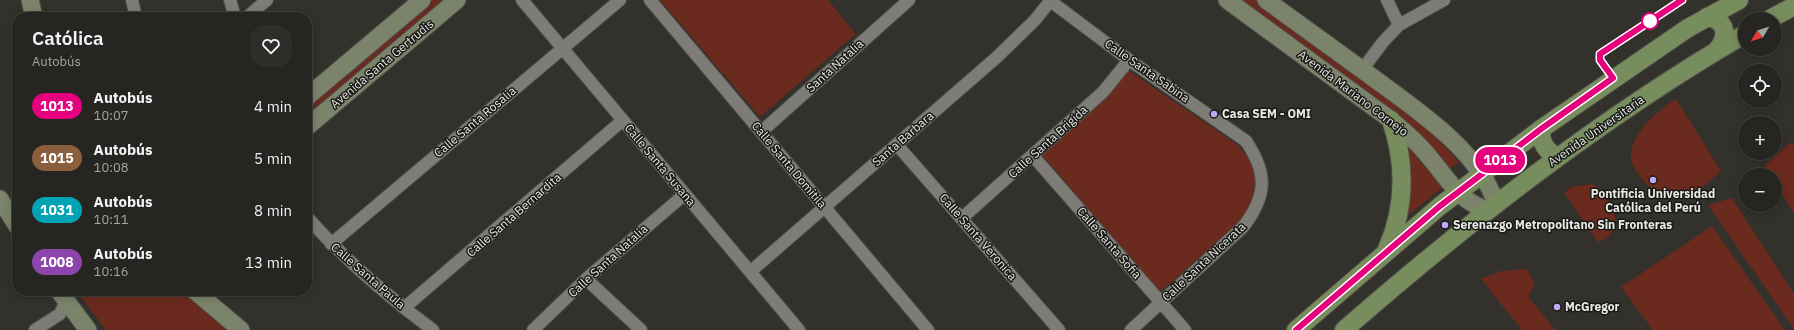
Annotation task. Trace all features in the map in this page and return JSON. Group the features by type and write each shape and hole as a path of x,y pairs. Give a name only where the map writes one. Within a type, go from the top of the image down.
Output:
{"main road":[{"path":"30,0 33,12"},
{"name":"Avenida Santa Gertrudis","path":"312,94 422,0"},
{"name":"Avenida Santa Gertrudis","path":"312,124 458,0"},
{"name":"Avenida Mariano Cornejo","path":"1227,0 1391,120 1415,141 1458,192 1469,202 1492,207 1490,187 1482,174 1454,142 1426,116 1266,0"},
{"path":"1296,330 1385,252 1458,192 1541,129 1624,70 1707,17 1739,0"},
{"path":"1778,12 1791,0"},
{"path":"1782,12 1794,6"},
{"path":"1707,17 1717,20 1724,28 1725,38 1717,50"},
{"name":"Avenida Universitaria","path":"1344,330 1455,236 1558,157 1622,112 1738,38"},
{"path":"1385,252 1397,221 1403,187 1400,153 1391,120"},
{"path":"1541,129 1544,146 1548,151 1558,157"},
{"path":"0,199 12,218"},
{"path":"63,296 88,330"},
{"path":"201,296 241,330"}],"street":[{"path":"132,0 135,12"},
{"path":"230,0 234,12"},
{"path":"253,12 267,0"},
{"name":"Calle Santa Susana","path":"522,0 799,330"},
{"name":"Calle Santa Rosalia","path":"331,244 620,0"},
{"name":"Calle Santa Domitila","path":"650,0 928,330"},
{"name":"Santa Natalia","path":"761,132 909,0"},
{"name":"Calle Santa Sabina","path":"1050,0 1129,60 1246,141"},
{"name":"Santa Barbara","path":"750,272 824,206 897,145 1019,38 1050,0"},
{"path":"1387,0 1399,25"},
{"path":"1362,70 1383,42 1399,25 1444,0"},
{"name":"Calle Santa Brigida","path":"962,218 1103,92 1129,60"},
{"name":"Calle Santa Bernardita","path":"404,308 623,120"},
{"name":"Calle Santa Nicerata","path":"1131,330 1243,227 1255,212 1261,194 1262,175 1257,157 1246,141"},
{"name":"Calle Santa Veronica","path":"897,145 1059,330"},
{"name":"Calle Santa Sofia","path":"1033,156 1185,330"},
{"name":"Calle Santa Natalia","path":"533,330 586,279 685,194"},
{"name":"Calle Santa Paula","path":"312,222 331,244 375,286 433,330"},
{"path":"586,279 641,330"},
{"path":"35,330 60,314 63,296"}],"shaded area":[{"path":"431,0 447,0 312,113 312,100"},
{"path":"660,0 828,0 856,34 760,117"},
{"path":"1236,0 1256,0 1419,119 1459,162 1448,170"},
{"path":"1129,71 1238,145 1248,158 1256,178 1253,200 1244,219 1160,292 1042,155"},
{"path":"1676,99 1721,171 1697,191 1691,194 1680,198 1667,198 1653,190 1641,178 1633,165 1631,157 1632,148 1640,131 1661,109"},
{"path":"1401,138 1442,188 1403,219"},
{"path":"1791,142 1794,146 1794,213 1782,194 1782,168 1765,168 1764,166 1771,160 1782,160 1782,150"},
{"path":"1592,184 1600,189 1606,196 1614,214 1615,223 1613,231 1608,237 1598,242 1564,193 1571,187"},
{"path":"1732,198 1738,207 1738,212 1741,212 1794,294 1794,329 1708,205"},
{"path":"1712,226 1785,330 1653,330 1621,287"},
{"path":"1527,269 1535,284 1528,296 1555,330 1522,330 1481,279 1501,271"},
{"path":"80,296 189,296 228,330 106,330"}],"bus line":[{"name":"1013","path":"1296,330 1440,206 1541,129 1613,78 1600,60 1600,54 1682,0"}],"place":[{"name":"Casa SEM - OMI","path":"1214,114"},
{"name":"Pontificia Universidad Católica del Perú","path":"1653,180"},
{"name":"Serenazgo Metropolitano Sin Fronteras","path":"1445,225"},
{"name":"McGregor","path":"1557,307"}]}
